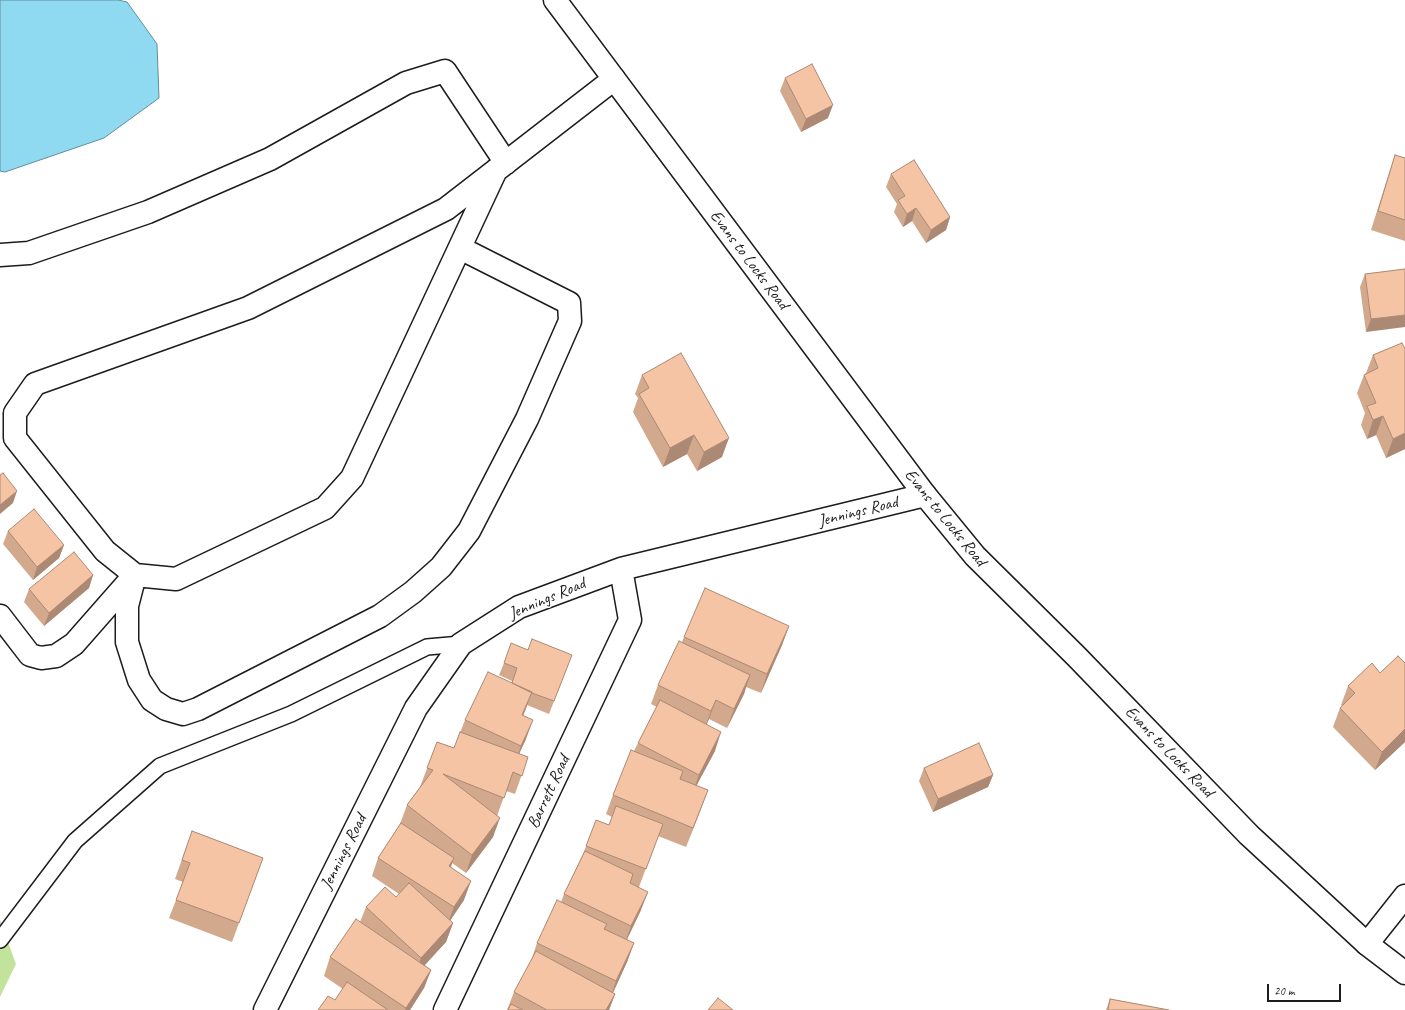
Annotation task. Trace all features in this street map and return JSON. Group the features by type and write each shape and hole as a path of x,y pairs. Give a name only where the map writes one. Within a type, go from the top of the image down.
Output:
{"street":[{"name":"Evans to Locks Road","path":"555,0 925,496 975,556 1077,657 1249,835 1367,944 1405,973"},
{"path":"0,256 29,252 148,212 270,159 406,83 445,71 501,167"},
{"path":"501,167 460,248 352,478 325,508 176,579 135,575 105,551 16,438 15,413 35,384 248,308 446,209 614,79"},
{"path":"135,575 127,606 127,642 139,680 152,700 166,709 183,714 198,709 380,616 413,592 441,567 468,532 527,419 570,321 569,304 460,248"},
{"name":"Jennings Road","path":"265,1010 416,708 460,644 519,607 621,569 925,496"},
{"name":"Barrett Road","path":"445,1010 630,620 621,569"},
{"path":"0,616 30,655 41,658 56,656 74,644 135,575"},
{"path":"1367,944 1405,896"}],"lane":[{"path":"0,940 75,841 160,766 291,714 427,647 460,644"}],"green space":[{"path":"0,920 16,964 0,997"}],"water":[{"path":"0,0 118,0 127,2 157,44 159,98 104,138 5,172 0,171"}],"building":[{"path":"812,64 833,105 806,119 785,78"},
{"path":"1395,155 1405,158 1405,220 1378,211"},
{"path":"914,160 950,217 931,230 916,208 907,214 898,200 905,196 891,174"},
{"path":"1405,269 1405,315 1371,319 1365,274"},
{"path":"1402,343 1405,349 1405,433 1393,439 1383,416 1373,420 1367,406 1376,403 1364,375 1378,368 1373,355"},
{"path":"681,353 729,438 704,452 694,435 670,448 639,394 649,388 642,375"},
{"path":"3,473 17,491 0,505 0,475"},
{"path":"34,509 64,545 37,567 8,531"},
{"path":"74,552 93,575 49,613 29,589"},
{"path":"705,588 789,626 767,674 684,637"},
{"path":"532,639 572,655 554,701 532,693 512,683 517,668 504,663 511,643 528,650"},
{"path":"679,641 750,675 734,709 716,700 711,711 658,685"},
{"path":"1398,656 1405,663 1405,729 1382,752 1340,708 1355,693 1348,686 1372,663 1380,673"},
{"path":"488,672 532,692 522,715 533,720 521,746 465,720"},
{"path":"660,700 721,732 699,775 638,743"},
{"path":"460,732 528,757 522,776 513,772 504,798 443,774 500,818 472,855 407,805 433,770 427,768 437,742 454,748"},
{"path":"979,743 993,775 938,799 924,768"},
{"path":"631,750 683,771 680,779 708,790 693,828 613,795"},
{"path":"616,806 663,824 646,869 586,846 596,820 609,825"},
{"path":"401,823 454,858 449,866 471,881 454,907 378,858"},
{"path":"192,831 263,858 239,923 176,900 190,863 182,860"},
{"path":"585,851 633,874 630,883 648,892 631,926 564,894"},
{"path":"409,883 453,923 421,958 366,907 385,887 396,897"},
{"path":"557,900 607,924 604,929 634,943 616,981 537,943"},
{"path":"356,919 431,970 406,1008 330,957"},
{"path":"536,951 615,994 606,1010 547,1010 514,992"},
{"path":"347,982 388,1010 318,1010 328,996 335,1000"},
{"path":"718,998 733,1010 708,1010"},
{"path":"1110,999 1169,1010 1108,1010"},
{"path":"511,1004 523,1010 508,1010"}]}
